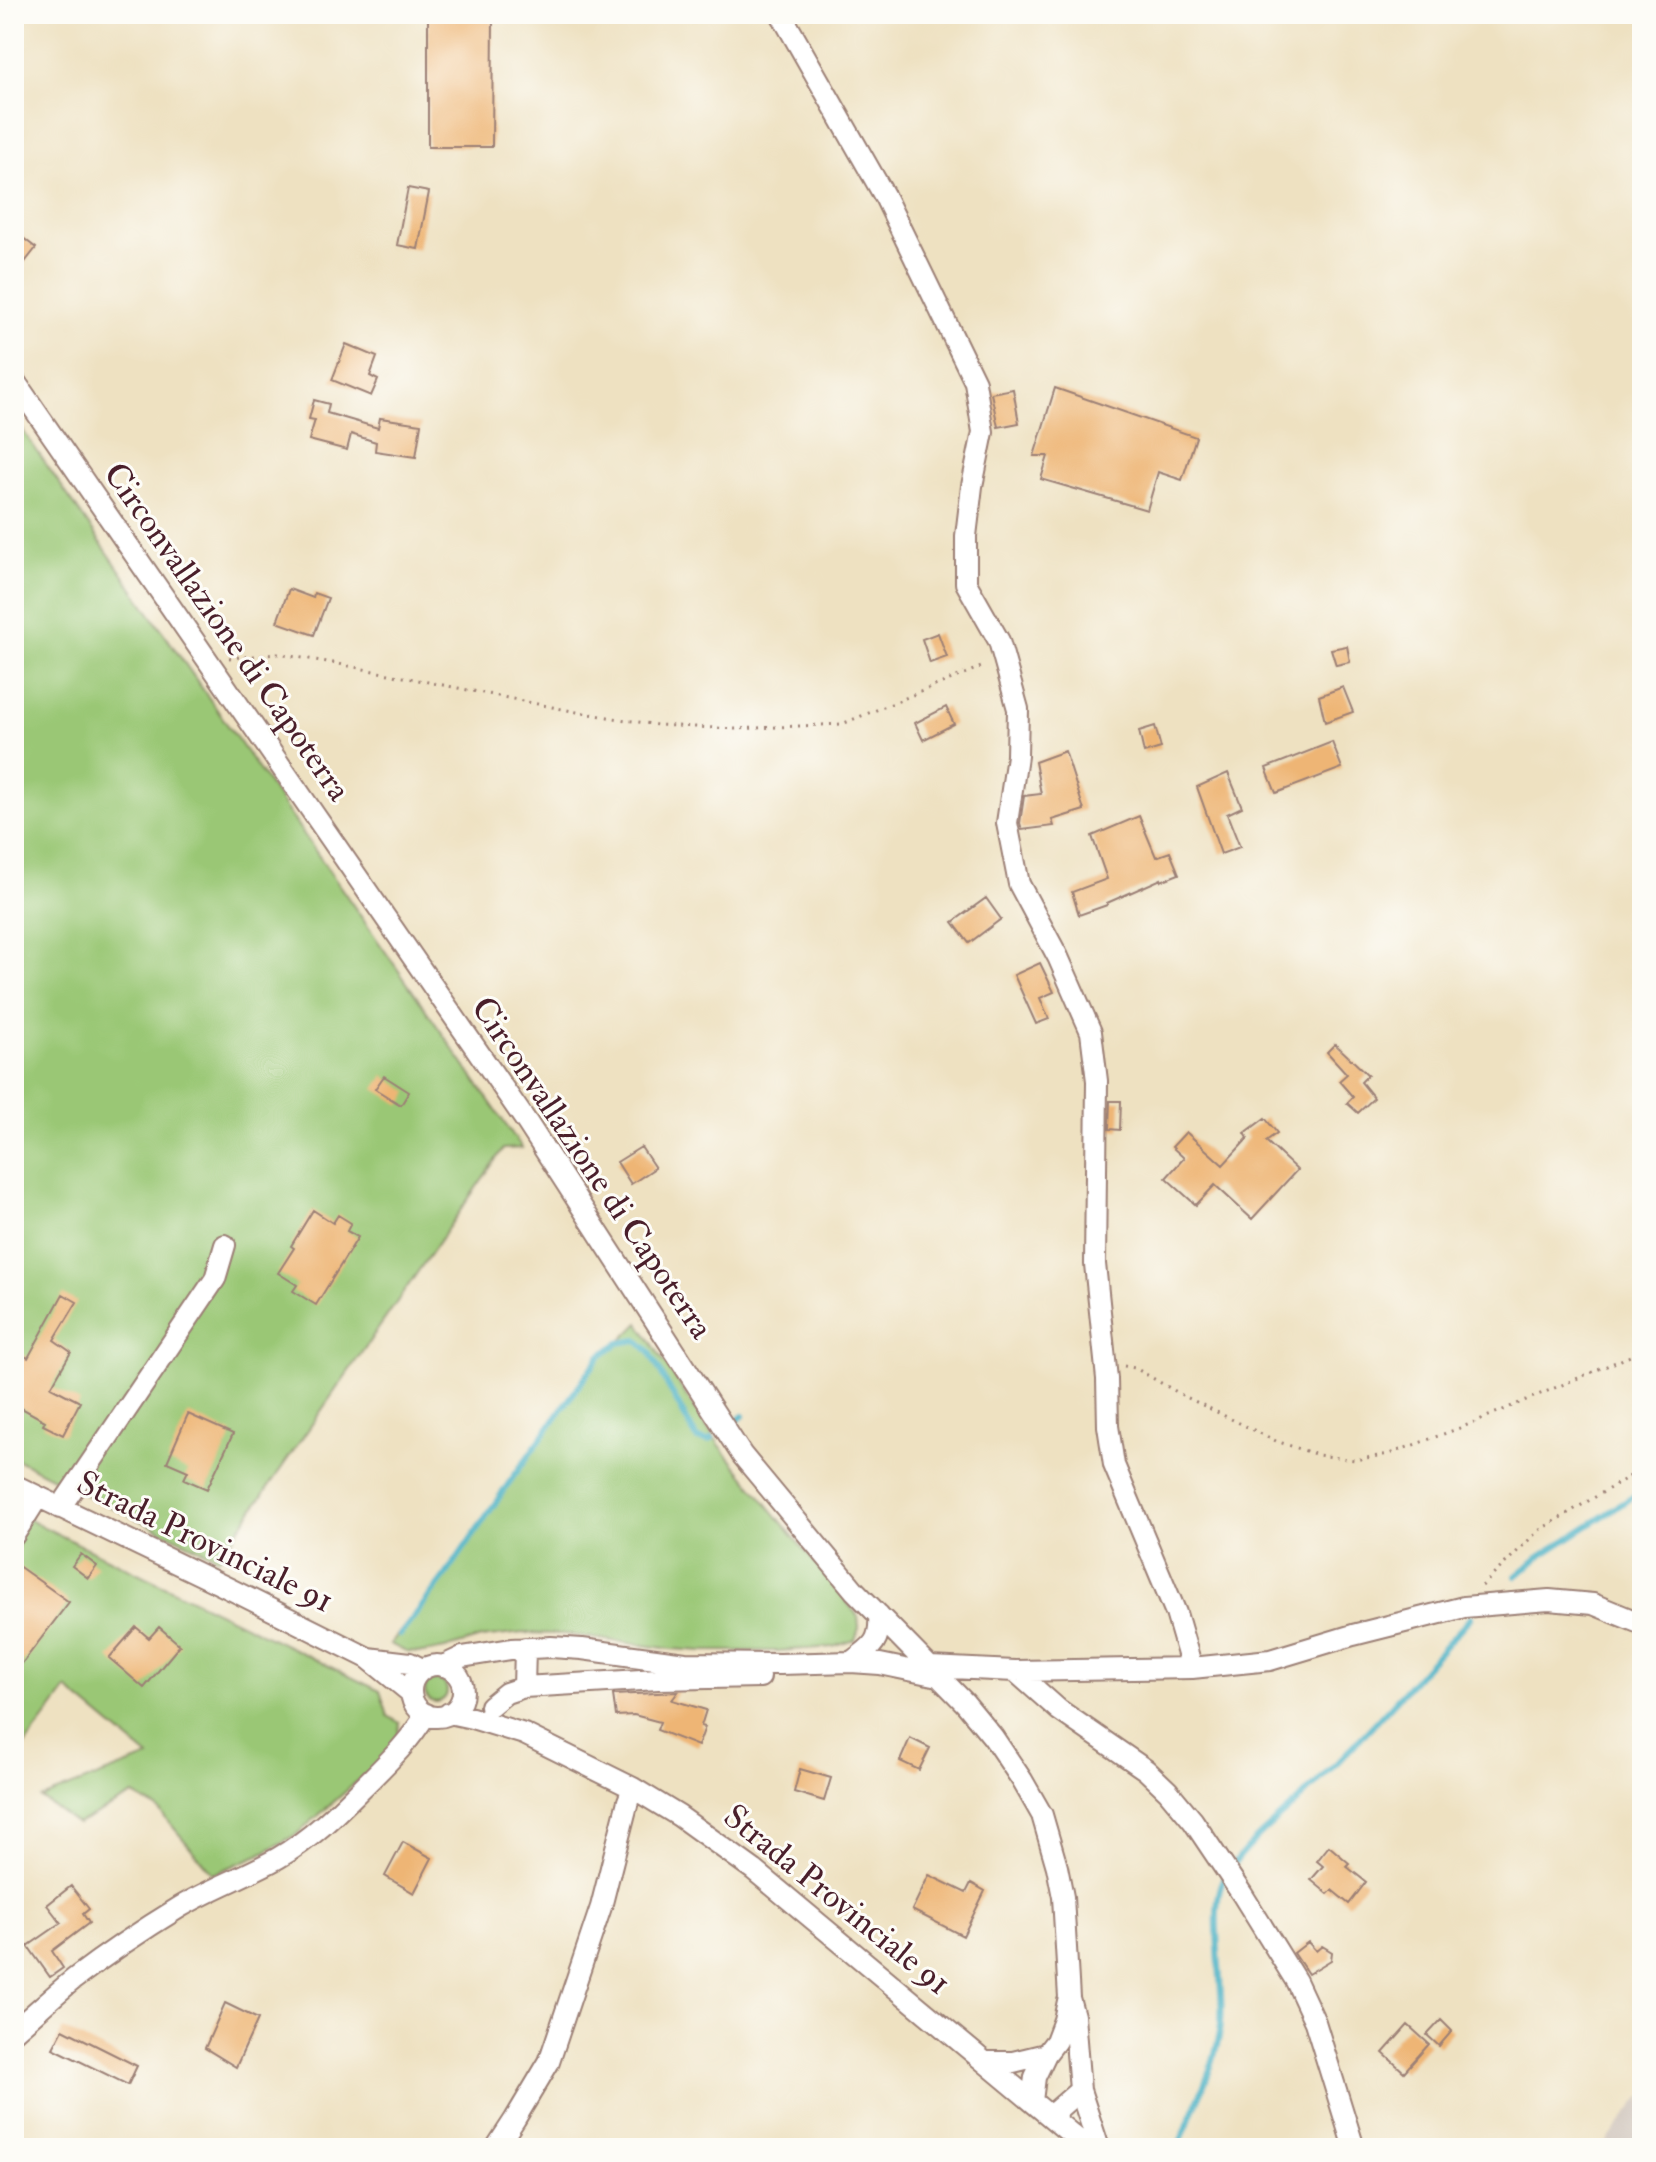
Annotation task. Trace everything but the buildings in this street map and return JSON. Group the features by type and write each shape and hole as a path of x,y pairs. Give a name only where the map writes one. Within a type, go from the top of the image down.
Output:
{"street":[{"path":"781,14 885,197 975,382 983,432 966,536 966,583 999,641 1018,709 1017,756 1007,823 1019,884 1058,957 1091,1032 1097,1081 1095,1264 1114,1465 1176,1613 1192,1668"},
{"name":"Circonvallazione di Capoterra","path":"14,380 528,1124 742,1455 855,1591 960,1697 993,1737 1022,1780 1042,1815 1052,1845 1063,1897 1069,1998"},
{"path":"60,1508 215,1279 225,1245"},
{"path":"14,1535 23,1494"},
{"name":"Strada Provinciale 91","path":"23,1494 60,1508 368,1658"},
{"path":"443,1666 462,1657 525,1648 582,1649 685,1663 848,1662 935,1672 967,1669 1192,1668 1270,1660 1464,1607 1549,1600 1593,1604 1642,1624"},
{"path":"490,1706 506,1693 524,1687 658,1679 843,1675 848,1662 877,1641 879,1615"},
{"path":"524,1687 525,1648"},
{"path":"578,1684 582,1649"},
{"path":"368,1658 411,1693 418,1709 426,1714 442,1716 460,1701 462,1685 478,1655"},
{"path":"368,1658 410,1663 422,1669"},
{"path":"411,1693 412,1684 422,1669 443,1666 454,1671 462,1685 524,1734"},
{"path":"960,1697 961,1678 967,1669"},
{"path":"1015,1671 1059,1710 1146,1770 1193,1821 1296,1981 1315,2022 1354,2148"},
{"path":"449,1713 524,1734"},
{"path":"14,2031 73,1980 132,1938 205,1893 275,1860 304,1842 400,1751 426,1714"},
{"name":"Strada Provinciale 91","path":"524,1734 633,1788 679,1816 754,1870 1088,2148"},
{"path":"496,2148 549,2062 601,1907 633,1788"},
{"path":"1032,2101 1035,2077 1056,2041 1069,1998"},
{"path":"1069,1998 1074,2016 1080,2090 1099,2148"},
{"path":"987,2062 1013,2062 1046,2054"},
{"path":"1050,2116 1080,2090"}],"path":[{"path":"210,663 237,656 278,654 577,712 657,725 736,729 842,724 1004,658"},
{"path":"1105,1361 1135,1368 1276,1441 1318,1455 1355,1460 1389,1454 1465,1426 1642,1351"},
{"path":"1464,1607 1484,1583 1538,1531 1642,1469"}],"shaded area":[{"path":"1642,2095 1642,2148 1602,2148"}],"green space":[{"path":"14,418 522,1148 503,1149 219,1558 14,1458"},
{"path":"639,1323 727,1455 858,1616 859,1628 855,1640 833,1647 777,1651 671,1649 564,1634 523,1633 481,1638 423,1653 406,1652 390,1644 446,1575 601,1355 619,1343"},
{"path":"21,1516 380,1691 388,1716 400,1723 398,1737 384,1758 297,1834 259,1855 213,1874 157,1808 133,1795 77,1824 41,1798 149,1757 67,1689 14,1760 14,1526"},
{"path":"432,1680 440,1680 447,1691 440,1702 432,1702 425,1695 425,1687"}],"waterway":[{"path":"400,1635 601,1355 619,1343 637,1340 649,1351 697,1439 712,1439"},
{"path":"736,1421 743,1416"},
{"path":"1516,1576 1538,1558 1642,1491"},
{"path":"1231,1868 1255,1840 1367,1732 1471,1617"},
{"path":"1178,2148 1208,2076 1220,2031 1217,1909 1225,1877"}]}
